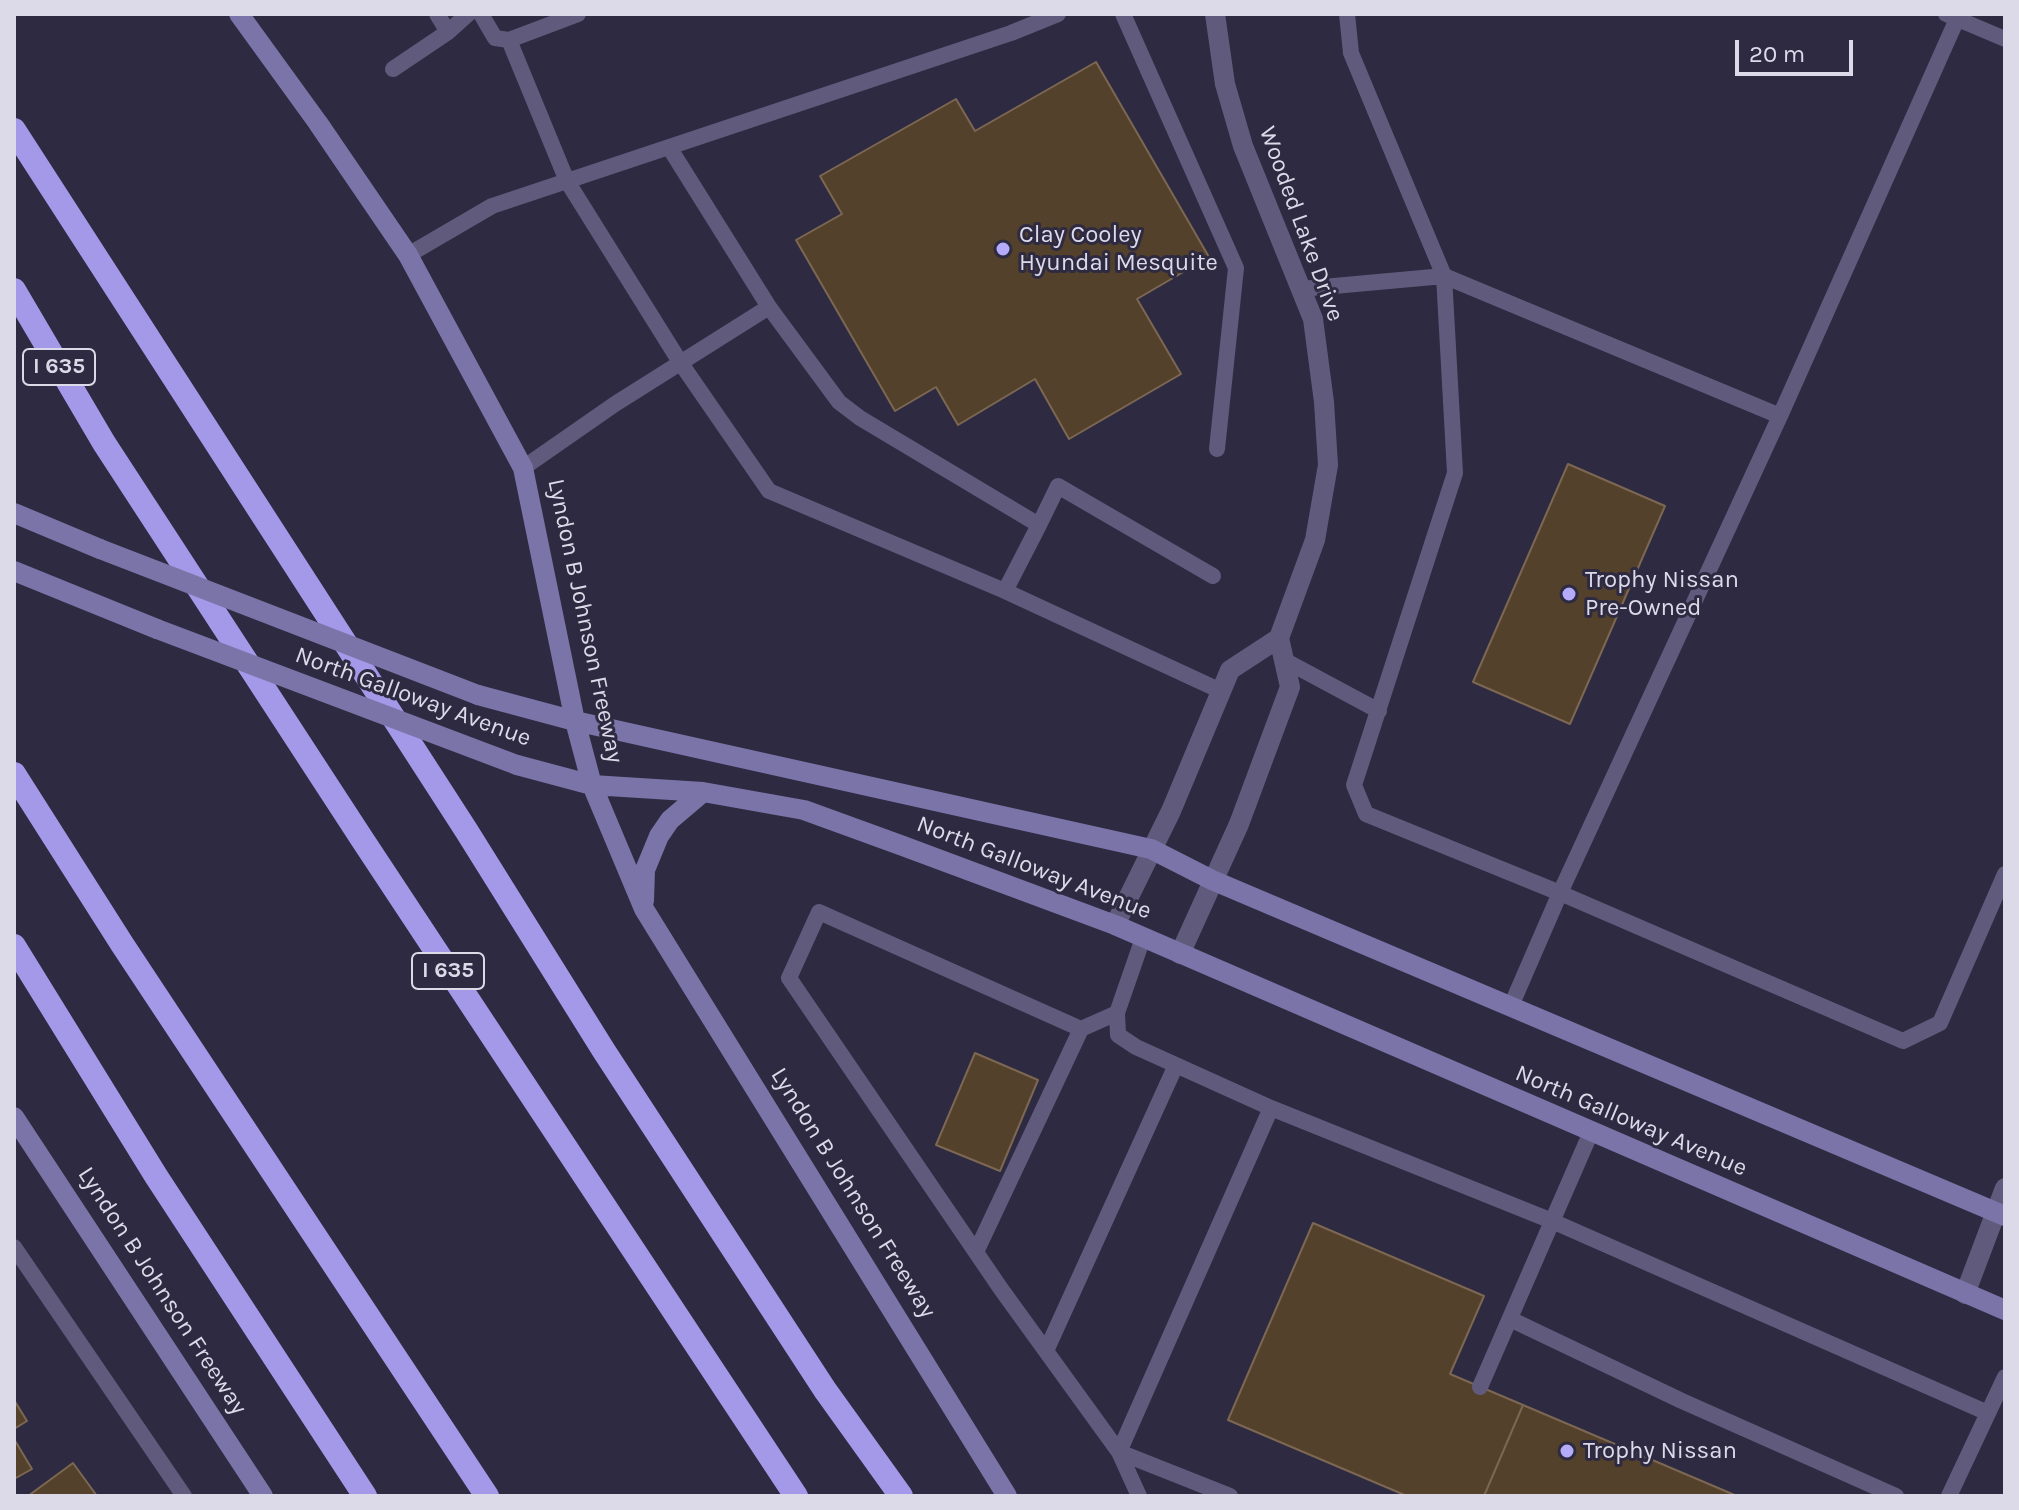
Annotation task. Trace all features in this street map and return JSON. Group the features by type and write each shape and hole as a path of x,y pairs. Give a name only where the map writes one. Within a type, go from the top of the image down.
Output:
{"highway":[{"path":"14,130 466,830 630,1091 825,1390 901,1496"},
{"name":"I 635","path":"14,290 113,456 796,1496"},
{"path":"14,774 487,1496"},
{"path":"14,946 156,1176 365,1496"}],"main road":[{"name":"Lyndon B Johnson Freeway","path":"239,14 408,255 523,468 575,721 592,785 644,909 1007,1496"},
{"name":"North Galloway Avenue","path":"14,513 478,695 575,721 1151,849 1212,880 2000,1214"},
{"name":"North Galloway Avenue","path":"14,571 157,629 517,765 592,785 703,792 804,810 1115,925 2005,1310"},
{"path":"644,909 645,870 659,836 670,820 703,792"},
{"name":"Lyndon B Johnson Freeway","path":"14,1117 263,1496"}],"street":[{"name":"Wooded Lake Drive","path":"1215,14 1225,84 1243,146 1313,319 1324,402 1328,465 1315,540 1279,638"},
{"path":"1115,925 1171,811 1230,670 1279,638 1290,687 1239,824 1180,954"},
{"path":"1965,1294 2000,1214 2005,1188"}],"lane":[{"path":"437,14 448,32"},
{"path":"393,69 448,32 468,14"},
{"path":"481,14 495,38 509,40 578,14"},
{"path":"408,255 492,206 1011,33 1058,14"},
{"path":"1123,14 1236,268 1217,449"},
{"path":"1347,14 1351,53 1444,276 1455,473 1354,785 1366,814 1560,893 1903,1041 1940,1023 2005,874"},
{"path":"1511,1006 1780,416 1952,16 2005,39"},
{"path":"509,40 567,181 680,362 769,491 1005,591 1221,691"},
{"path":"669,147 769,307 839,402 860,418 1039,525"},
{"path":"1301,289 1444,276 1780,416"},
{"path":"523,468 680,362 769,307"},
{"path":"1005,591 1058,486 1213,576"},
{"path":"1284,660 1379,711"},
{"path":"1081,1029 819,912 789,978 976,1252 1119,1452 1139,1496"},
{"path":"1143,938 1117,1013 1118,1035 1136,1047 1271,1108 1552,1221 1988,1413"},
{"path":"976,1252 1081,1029 1117,1013"},
{"path":"1046,1351 1176,1065"},
{"path":"1119,1452 1271,1108"},
{"path":"1480,1387 1591,1132"},
{"path":"14,1247 184,1496"},
{"path":"1510,1319 1682,1401 1896,1496"},
{"path":"1949,1496 2005,1377"},
{"path":"1119,1452 1230,1496"}],"building":[{"name":"Clay Cooley Hyundai Mesquite","path":"1096,62 1209,257 1137,299 1181,374 1069,439 1035,379 958,425 936,387 895,411 796,240 842,214 820,176 956,99 975,131"},
{"name":"Trophy Nissan Pre-Owned","path":"1568,464 1665,506 1570,724 1473,682"},
{"path":"975,1053 1038,1080 1000,1171 936,1145"},
{"path":"1313,1223 1484,1296 1450,1374 1523,1405 1484,1496 1407,1496 1228,1420"},
{"path":"14,1400 27,1421 14,1429"},
{"name":"Trophy Nissan","path":"1523,1405 1737,1496 1484,1496"},
{"path":"14,1439 32,1469 14,1479"},
{"path":"73,1463 97,1496 28,1496"}],"place":[{"name":"Clay Cooley Hyundai Mesquite","path":"1003,249"},
{"name":"Trophy Nissan Pre-Owned","path":"1569,594"},
{"name":"Trophy Nissan","path":"1567,1451"}]}
